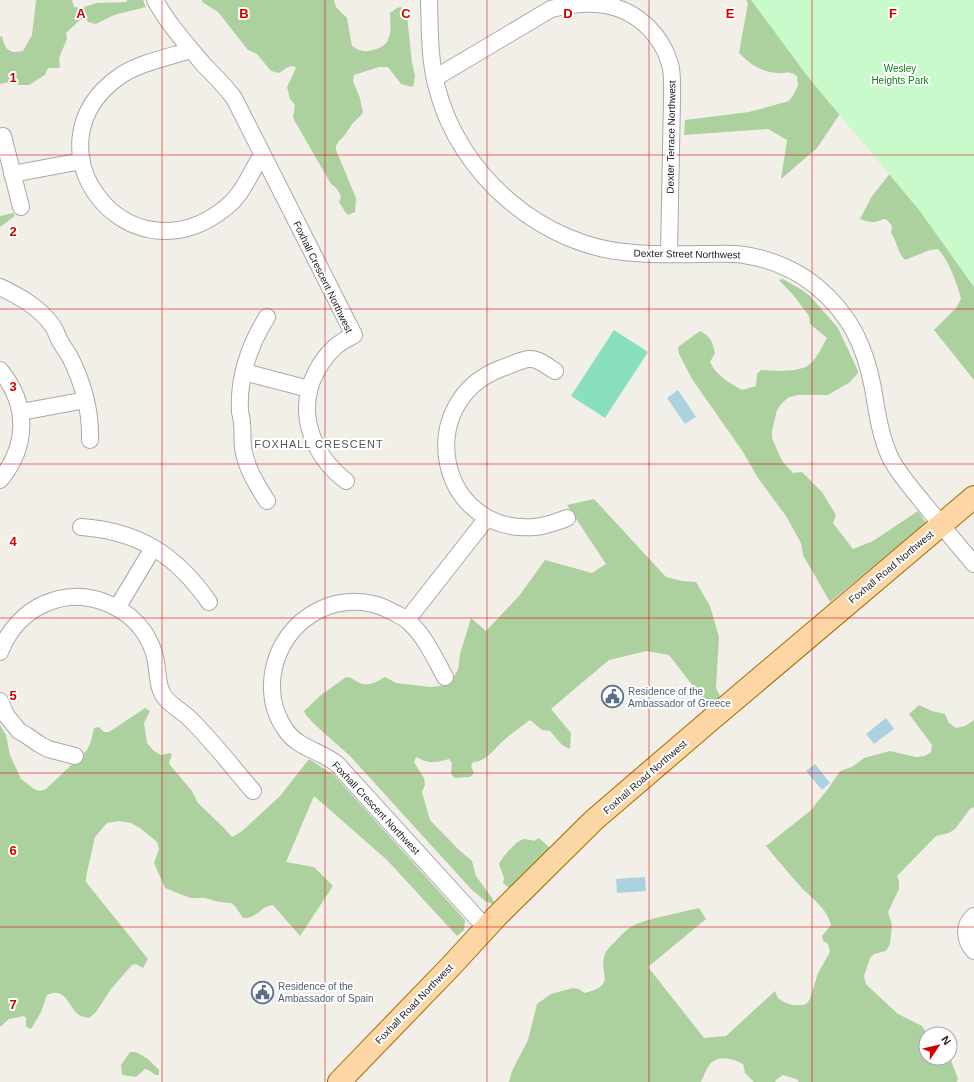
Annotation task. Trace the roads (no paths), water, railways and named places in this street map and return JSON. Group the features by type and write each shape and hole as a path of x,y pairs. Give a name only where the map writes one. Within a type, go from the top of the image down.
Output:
{"main road":[{"name":"Foxhall Road Northwest","path":"339,1082 486,928 603,812 974,496"}],"street":[{"name":"Foxhall Crescent Northwest","path":"154,0 167,20 191,50 234,98 354,335 336,346 325,357 315,374 309,389 307,410 309,427 314,442 322,457 327,464 346,481"},
{"name":"Dexter Street Northwest","path":"428,0 431,54 438,94 447,118 459,141 488,180 515,205 550,229 574,240 596,247 622,252 742,255 766,260 794,272 816,286 841,311 858,339 869,371 881,433 893,462 905,480 974,564"},
{"name":"Dexter Terrace Northwest","path":"435,78 551,9 562,5 581,2 602,3 625,10 636,16 659,40 671,68 672,98 669,254"},
{"path":"191,50 130,70 105,89 92,106 84,125 80,143 85,175 92,190 108,209 136,226 157,231 179,230 200,223 225,209 237,197 247,183 254,167 262,155"},
{"path":"3,136 21,207"},
{"path":"12,174 82,161"},
{"path":"0,287 28,302 52,325 76,370 86,400 90,423 90,440"},
{"path":"267,501 251,474 243,450 240,403 244,372 252,344 268,317"},
{"path":"555,371 535,360 530,359 495,371 470,387 456,406 449,423 446,436 446,454 450,474 456,487 464,498 477,511 487,518 507,525 525,527 545,525 567,518"},
{"path":"0,370 14,393 21,412 22,429 17,451 12,463 0,480"},
{"path":"244,372 309,389"},
{"path":"21,412 86,400"},
{"path":"407,620 487,518"},
{"path":"81,527 97,528 117,532 139,540 153,548 171,560 184,572 209,602"},
{"path":"117,608 153,548"},
{"path":"0,652 5,641 19,622 28,613 46,603 64,598 81,597 96,600 117,608 137,623 151,644 155,656 161,691 167,700 192,720 253,791"},
{"name":"Foxhall Crescent Northwest","path":"445,677 423,637 407,620 380,605 360,602 345,602 323,608 309,616 290,633 277,657 272,679 272,692 275,707 281,722 290,735 302,745 331,759 337,764 486,928"},
{"path":"0,701 6,715 19,732 48,749 75,756"},
{"path":"974,916 970,919 966,928 966,937 974,951"}],"water":[{"path":"678,390 696,417 685,424 667,398"},
{"path":"886,718 894,729 874,744 866,734"},
{"path":"815,764 830,783 822,790 806,771"},
{"path":"645,877 646,891 617,893 616,879"}],"place":[{"name":"Residence of the Ambassador of Greece","path":"612,697"},
{"name":"Residence of the Ambassador of Spain","path":"262,992"}],"district":[{"name":"FOXHALL CRESCENT","path":"319,444"}],"park label":[{"name":"Wesley Heights Park","path":"900,74"}]}
